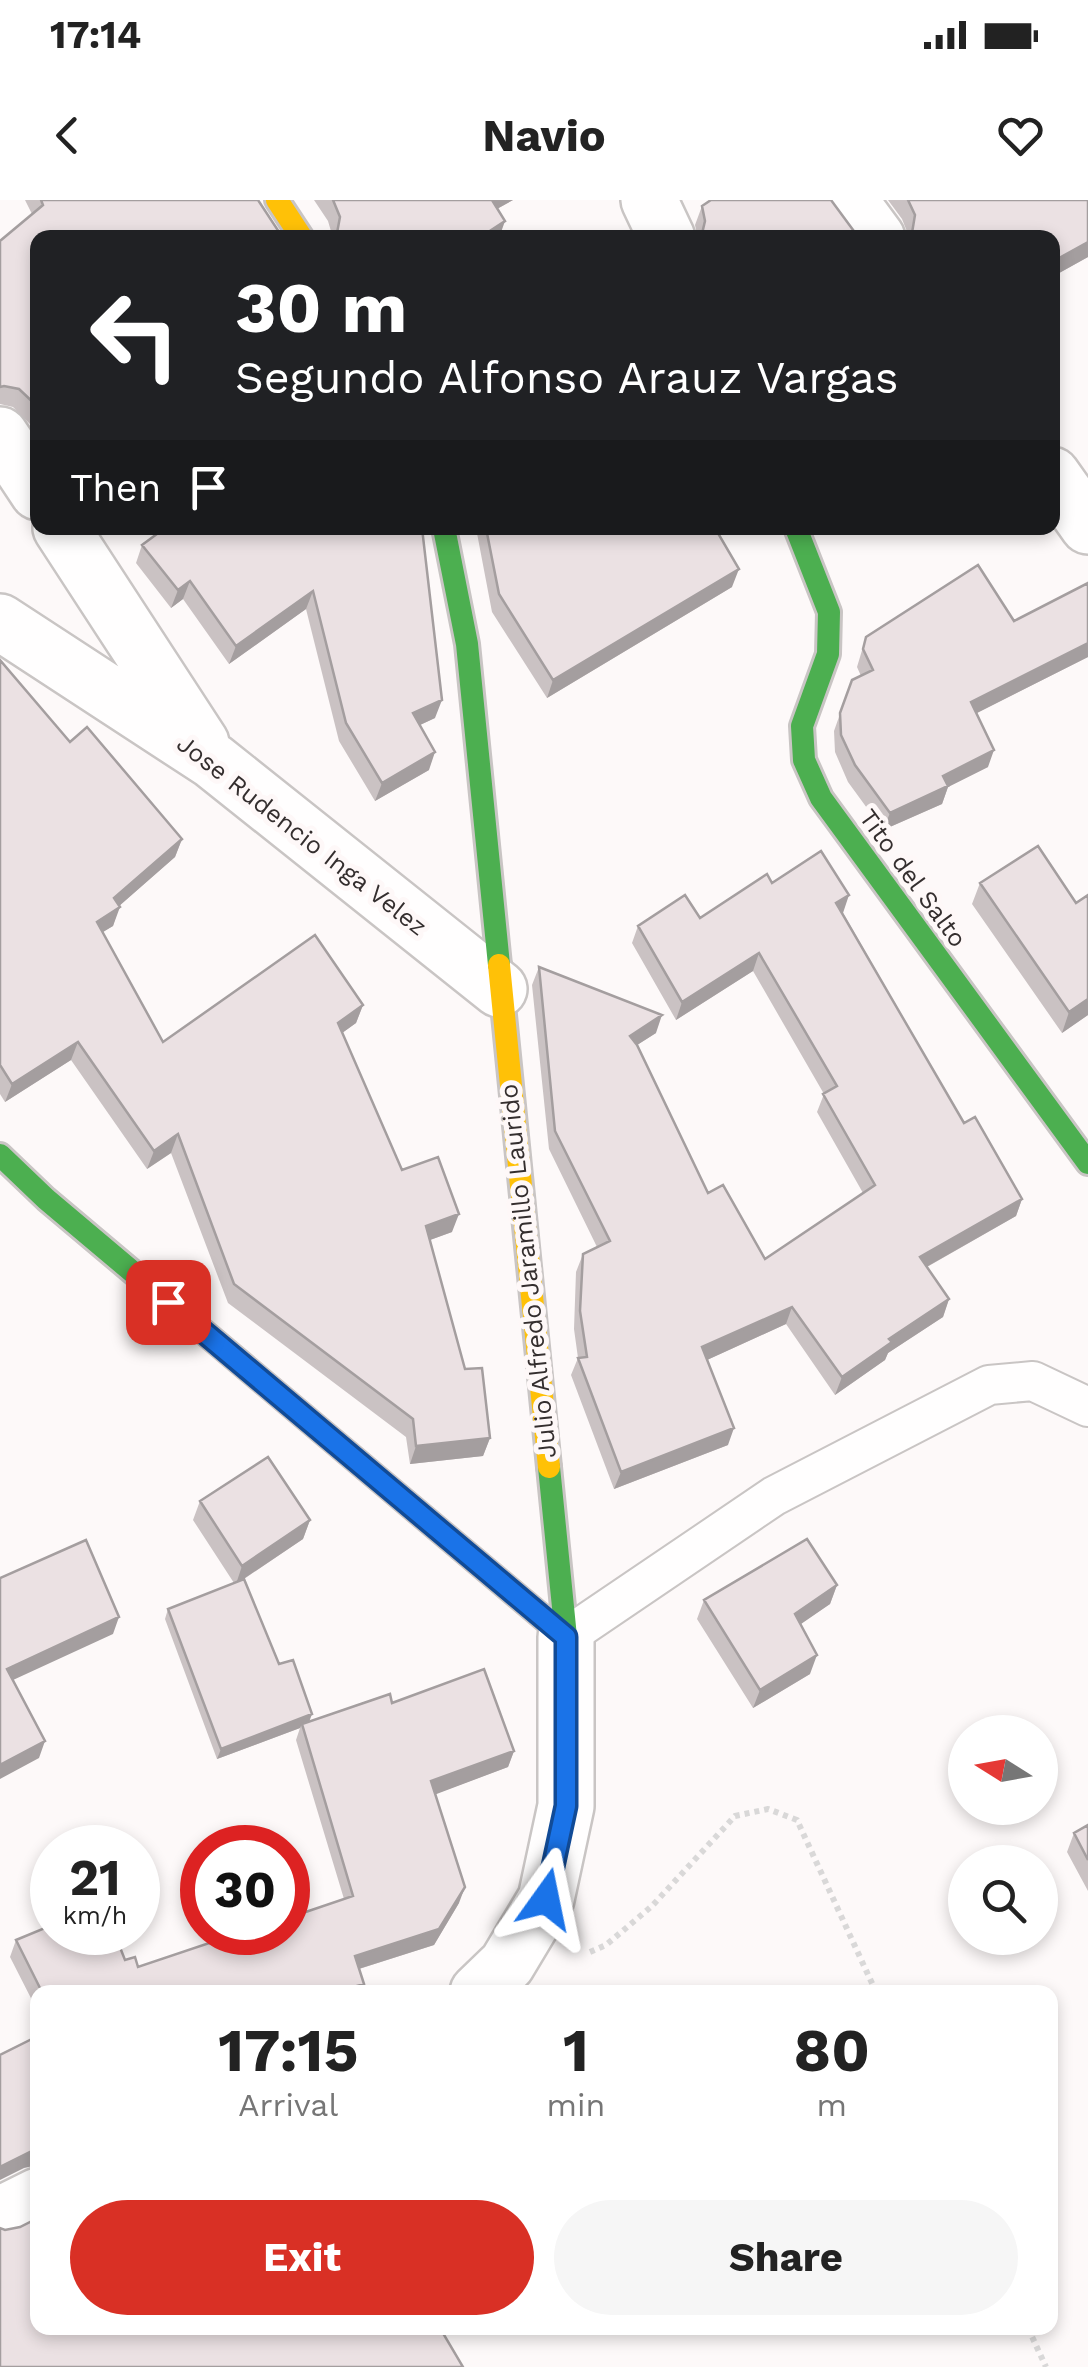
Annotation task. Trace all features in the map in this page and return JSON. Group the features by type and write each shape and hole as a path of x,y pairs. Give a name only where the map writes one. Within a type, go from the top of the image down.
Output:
{"street":[{"path":"277,200 297,230"},
{"path":"649,200 663,230"},
{"path":"849,200 871,230"},
{"path":"0,435 30,480"},
{"path":"1066,471 1088,526"},
{"path":"65,535 213,761"},
{"name":"Julio Alfredo Jaramillo Laurido","path":"445,535 468,644 499,989 566,1637 566,1806 546,1899 492,1978"},
{"name":"Tito del Salto","path":"799,535 829,612 828,654 802,726 804,760 821,798 1088,1163"},
{"name":"Jose Rudencio Inga Velez","path":"0,622 213,761 499,989"},
{"path":"0,1155 46,1199 566,1637"},
{"path":"0,2215 30,2200"}],"lane":[{"path":"566,1637 774,1496 989,1384 1033,1381 1088,1407"}],"path":[{"path":"492,1978 559,1966 606,1945 652,1906 735,1816 768,1808 797,1820 873,1985"},
{"path":"1031,2335 1046,2367"}],"building":[{"path":"41,200 258,200 278,230 30,230 30,399 19,389 0,387 0,241 43,205"},
{"path":"333,200 492,200 505,221 491,230 338,230 340,217"},
{"path":"711,200 831,200 853,230 703,230 702,206"},
{"path":"908,200 1088,200 1088,242 1060,258 1060,230 912,230 915,215"},
{"path":"156,535 423,535 442,700 413,713 435,752 382,783 346,723 313,591 236,646 190,581 178,590 142,545"},
{"path":"487,535 719,535 739,569 553,680 499,594"},
{"path":"978,565 1014,621 1088,583 1088,643 971,702 994,750 943,776 948,786 890,813 855,765 841,735 840,713 852,680 873,670 863,649 866,637"},
{"path":"0,660 70,742 87,727 182,839 114,898 120,907 97,922 163,1042 315,935 363,1005 338,1023 402,1170 438,1157 459,1214 426,1226 465,1369 482,1368 490,1438 416,1446 413,1419 234,1284 178,1134 154,1151 78,1042 12,1084 0,1065"},
{"path":"1038,846 1076,903 1088,895 1088,999 1069,1012 980,883"},
{"path":"821,851 849,895 836,903 964,1123 975,1117 1022,1199 920,1257 949,1299 889,1339 892,1342 842,1377 792,1307 702,1347 734,1428 621,1472 578,1358 587,1357 580,1311 583,1254 610,1241 555,1131 539,967 662,1015 630,1036 708,1193 723,1185 765,1259 875,1185 823,1094 837,1086 759,953 682,1002 638,926 685,895 700,918 767,874 772,883"},
{"path":"268,1457 310,1520 242,1566 200,1501"},
{"path":"807,1539 837,1585 795,1614 817,1655 760,1690 704,1600"},
{"path":"86,1540 119,1617 7,1669 45,1741 0,1765 0,1578"},
{"path":"244,1579 279,1664 293,1660 312,1714 221,1749 168,1609"},
{"path":"484,1669 514,1751 431,1781 465,1887 439,1929 355,1956 364,1984 360,1985 38,1985 16,1940 30,1934 30,1955 123,1955 125,1960 135,1957 138,1967 180,1953 310,1955 310,1911 353,1896 302,1724 390,1694 392,1703"},
{"path":"1088,1825 1088,1860 1074,1833"},
{"path":"30,2040 30,2152 0,2167 0,2055"},
{"path":"30,2222 30,2335 444,2335 463,2367 0,2367 0,2228"}],"traffic: fast":[{"path":"445,535 467,644 499,965"},
{"path":"799,535 829,612 828,654 802,726 804,760 821,798 1088,1163"},
{"path":"0,1155 46,1199 566,1637"},
{"path":"549,1467 566,1637"}],"traffic: slow":[{"path":"277,200 297,230"},
{"path":"499,965 549,1467"}],"route":[{"path":"168,1302 566,1637 566,1806 546,1899"}]}
